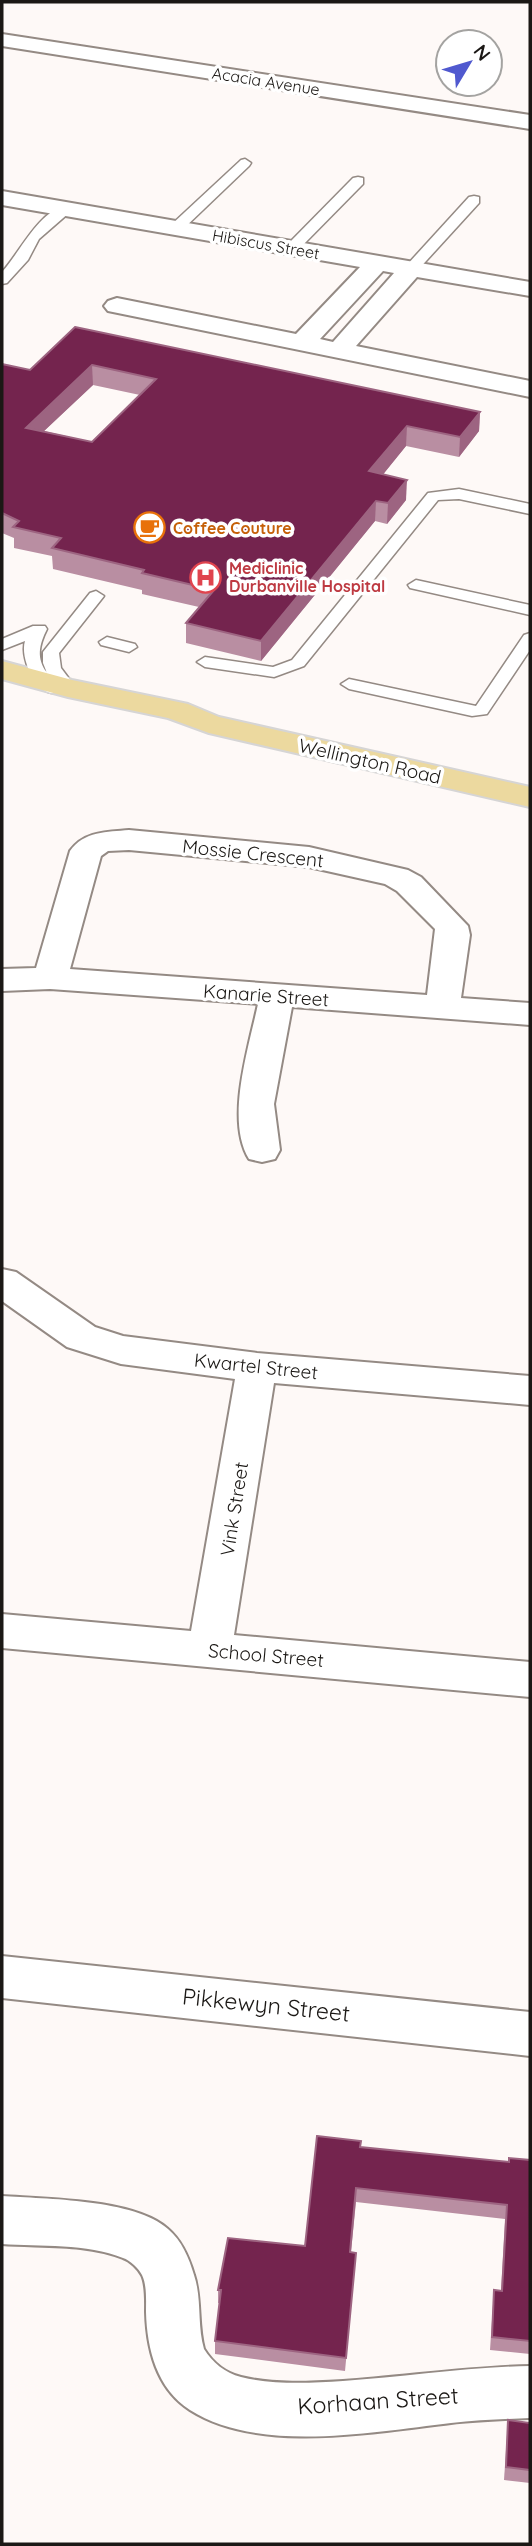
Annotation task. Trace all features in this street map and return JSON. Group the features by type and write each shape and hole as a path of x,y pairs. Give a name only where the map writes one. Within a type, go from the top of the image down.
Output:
{"main road":[{"name":"Wellington Road","path":"2,670 171,725 209,724 530,797"},
{"name":"Wellington Road","path":"2,688 61,691"}],"street":[{"name":"Acacia Avenue","path":"2,40 530,122"},
{"name":"Hibiscus Street","path":"2,198 530,289"},
{"path":"303,342 377,263"},
{"path":"340,349 411,269"},
{"path":"117,306 530,389"},
{"name":"Mossie Crescent","path":"50,978 86,851 100,842 129,841 309,857 396,877 409,884 451,926 453,935 442,1008"},
{"name":"Kanarie Street","path":"2,980 50,978 530,1014"},
{"path":"262,1150 256,1104 277,995"},
{"name":"Kwartel Street","path":"2,1282 69,1329 94,1343 121,1350 257,1367 530,1390"},
{"name":"Vink Street","path":"210,1650 257,1367"},
{"name":"School Street","path":"2,1631 530,1680"},
{"name":"Pikkewyn Street","path":"2,1977 530,2034"},
{"name":"Korhaan Street","path":"2,2220 104,2230 147,2244 159,2256 170,2279 172,2339 180,2361 190,2378 209,2392 234,2403 267,2408 341,2408 466,2394 530,2392"}],"lane":[{"path":"176,228 245,163"},
{"path":"292,248 358,181"},
{"path":"411,269 474,200"},
{"path":"2,280 23,257 34,237 65,209"},
{"path":"205,662 274,672 298,663 433,496 459,494 530,509"},
{"path":"416,585 530,611"},
{"path":"61,691 49,661 51,652 96,596"},
{"path":"2,645 39,629 30,653 33,667 61,691"},
{"path":"349,684 472,711 481,710 530,638"},
{"path":"107,642 129,647"}],"building":[{"path":"75,327 480,412 460,437 407,426 369,471 407,480 388,503 376,501 261,641 186,623 214,590 52,548 61,538 13,527 19,521 2,513 2,364 30,370","holes":["92,365 156,379 92,442 26,428"]},
{"path":"317,2136 361,2141 360,2147 509,2162 509,2158 530,2160 530,2341 492,2337 494,2290 502,2291 507,2205 356,2188 350,2252 356,2253 346,2358 215,2341 221,2290 218,2290 228,2238 305,2246"},
{"path":"508,2420 530,2423 530,2470 506,2467"}],"place":[{"name":"Coffee Couture","path":"150,528"},
{"name":"Mediclinic Durbanville Hospital","path":"206,577"}]}
